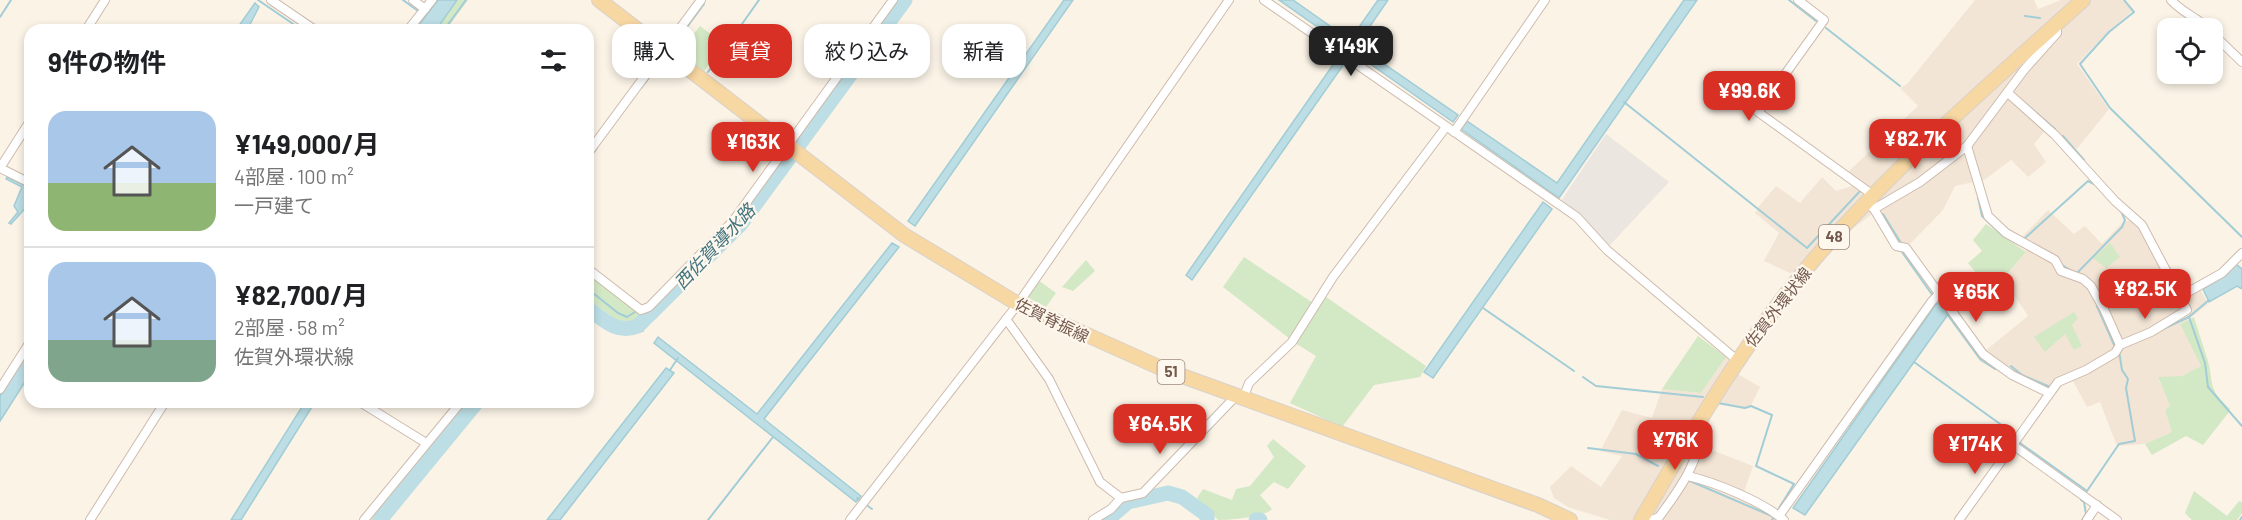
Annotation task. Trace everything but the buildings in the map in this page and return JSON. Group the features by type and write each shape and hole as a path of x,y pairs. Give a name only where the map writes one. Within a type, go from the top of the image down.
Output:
{"main road":[{"name":"佐賀脊振線","path":"599,0 630,24"},
{"name":"佐賀外環状線","path":"1641,520 1737,360 1816,257 2083,0"},
{"name":"佐賀脊振線","path":"696,75 912,240 1018,304 1116,350 1538,505 1570,520"}],"street":[{"path":"90,24 105,0"},
{"path":"271,0 306,24"},
{"path":"413,0 425,9"},
{"path":"413,24 432,0"},
{"path":"683,24 701,0"},
{"path":"594,273 645,310 733,221 893,0"},
{"path":"850,520 1018,304 1229,0"},
{"path":"1264,0 1455,126 1577,217 1607,250 1737,360"},
{"path":"1093,520 1111,509 1121,498 1143,493 1239,397 1249,383 1292,342 1333,277 1455,126 1545,0"},
{"path":"1798,0 1824,20 1758,112 1871,202 1896,246 1906,248 1983,354 2012,375 2049,393"},
{"path":"2171,0 2185,14 2197,18"},
{"path":"1871,202 1920,183 1967,146 2057,33 2057,23"},
{"path":"2223,44 2242,62"},
{"path":"594,145 643,78"},
{"path":"1959,520 2058,382 2086,370 2117,349 2187,310 2142,225 2115,201 2055,135 2008,93"},
{"path":"24,130 0,168 24,180"},
{"path":"1967,146 1988,216 2006,233 2056,263 2061,271 2080,278 2091,286 2104,309 2117,349"},
{"path":"2181,296 2222,273 2240,258"},
{"path":"1688,476 1708,481 1781,518 1932,301 1940,294"},
{"path":"1006,319 1049,379 1100,482 1121,498"},
{"path":"0,389 24,351"},
{"path":"90,520 161,408"},
{"path":"370,408 426,443"},
{"path":"364,520 456,408"},
{"path":"1652,520 1659,517 1688,476 1701,432 1698,422"},
{"path":"2013,445 2117,520"},
{"path":"2087,520 2097,505"}],"shaded area":[{"path":"1975,0 2034,0 2038,9 2061,0 2122,0 2132,11 2077,64 2109,109 2077,149 2045,131 2034,144 2046,162 2028,177 2011,160 1984,180 1955,186 1943,210 1909,245 1895,250 1872,214 1852,229 1823,261 1790,273 1764,261 1779,233 1755,213 1759,206 1776,186 1800,203 1822,177 1836,191 1856,185 1848,172 1918,106 1900,88 1907,84"},
{"path":"1606,134 1669,182 1609,246 1580,214 1561,201"},
{"path":"2048,210 2074,234 2085,226 2102,244 2122,223 2139,217 2182,291 2197,283 2208,304 2181,325 2201,366 2182,376 2158,378 2170,406 2165,410 2172,432 2145,444 2117,446 2100,402 2087,407 2072,379 2043,395 2037,387 2014,380 1979,361 1985,351 2028,316 2004,279 2026,252 2023,236"},
{"path":"1726,357 1738,374 1760,387 1750,407 1745,409 1717,404 1705,425 1699,445 1753,466 1743,495 1778,510 1787,520 1610,520 1568,507 1554,498 1550,487 1571,466 1601,487 1622,456 1600,451 1622,410 1652,418 1662,389 1701,393"}],"green space":[{"path":"457,0 468,0 450,24 440,24"},
{"path":"700,26 708,32 708,66 704,71 696,65 696,31"},
{"path":"1986,224 2026,252 2004,278 2012,292 1996,297 1968,263 1982,251 1973,240"},
{"path":"2110,243 2120,257 2106,268 2093,258"},
{"path":"1244,257 1313,303 1290,339 1223,287"},
{"path":"1086,260 1095,271 1073,291 1062,287"},
{"path":"594,278 643,316 633,324 619,322 594,303"},
{"path":"1038,280 1056,293 1046,307 1027,297"},
{"path":"1326,297 1426,366 1420,377 1374,385 1342,427 1290,403 1316,356 1295,343"},
{"path":"2074,312 2078,318 2072,325 2082,346 2074,350 2065,334 2045,352 2034,337"},
{"path":"2194,317 2207,358 2212,385 2217,396 2230,409 2203,445 2186,436 2152,455 2145,444 2172,432 2165,410 2170,406 2158,377 2182,376 2201,366 2180,324"},
{"path":"1698,336 1726,357 1701,393 1662,389"},
{"path":"460,408 466,408 375,520 369,520"},
{"path":"1273,439 1306,466 1288,489 1274,482 1260,495 1272,509 1268,512 1218,520 1197,498 1203,489 1232,500 1236,489 1250,486 1274,457 1267,446"},
{"path":"2194,491 2227,516 2239,501 2242,502 2242,513 2237,520 2192,520 2185,513"}],"water":[{"path":"438,0 457,0 440,24 420,24"},
{"path":"1064,0 1073,0 1026,67 1026,54"},
{"path":"1279,0 1293,0 1350,40 1378,0 1388,0 1357,45 1458,115 1453,122"},
{"path":"1684,0 1697,0 1559,198 1461,129 1467,121 1557,183"},
{"path":"255,3 259,7 250,24 240,24"},
{"path":"1337,59 1344,64 1192,280 1186,275"},
{"path":"1009,78 1018,78 915,226 908,221"},
{"path":"7,177 24,185 24,210 11,224 9,223 18,212 14,206 22,187 6,179"},
{"path":"1543,202 1552,209 1433,378 1424,372"},
{"path":"892,243 899,247 764,419 861,496 856,502 654,343 658,337 757,414"},
{"path":"2236,264 2242,269 2242,289 2237,286 2209,302 2203,289 2224,276"},
{"path":"1941,303 1949,313 1805,515 1793,508 1936,304"},
{"path":"24,358 24,383 0,421 0,396"},
{"path":"666,368 674,373 560,520 547,520"},
{"path":"301,408 311,408 241,520 231,520"}],"waterway":[{"path":"0,17 11,0"},
{"path":"258,0 293,24"},
{"path":"403,0 418,11"},
{"path":"448,24 466,0"},
{"path":"742,24 759,0"},
{"name":"西佐賀導水路","path":"594,313 617,327 638,326 740,225 905,0"},
{"path":"1789,0 1816,21"},
{"path":"2124,0 2134,12 2109,32 2080,64 2110,108 2242,237"},
{"path":"689,24 704,4"},
{"path":"2025,16 2040,18"},
{"path":"1826,28 1900,86"},
{"path":"641,88 649,78"},
{"path":"1624,102 1807,248 1861,190"},
{"path":"2025,103 2055,129"},
{"path":"2063,136 2084,160"},
{"path":"594,152 597,148"},
{"path":"2025,238 2088,181 2096,185"},
{"path":"1978,197 1982,216 2003,236"},
{"path":"2078,272 2122,227 2125,220 2121,211"},
{"path":"1883,214 1901,243"},
{"path":"1900,249 1933,296"},
{"path":"2062,265 2079,275"},
{"path":"594,294 618,313 627,317 635,312"},
{"path":"2161,330 2189,317 2209,300"},
{"path":"2097,306 2115,347"},
{"path":"1483,308 1574,371"},
{"path":"1947,314 1980,359 1995,369"},
{"path":"2189,317 2205,363 2208,387 2242,426"},
{"name":"西佐賀導水路","path":"638,326 643,331"},
{"path":"2020,443 2087,491 2119,444 2135,441 2126,388 2128,379 2122,370 2119,351"},
{"path":"670,370 678,358"},
{"path":"1914,362 2014,434"},
{"path":"2011,366 2022,375 2048,386"},
{"path":"1583,377 1596,386 1703,397"},
{"path":"1718,403 1745,408 1751,406 1772,415 1756,466 1794,484 1779,508"},
{"name":"西佐賀導水路","path":"380,520 472,408"},
{"path":"708,520 773,437"},
{"path":"1588,448 1636,454 1658,466"},
{"path":"1690,481 1774,517 1772,520"},
{"path":"1107,520 1128,502 1168,493 1182,497 1207,515 1207,520"},
{"path":"857,498 872,509"},
{"path":"2081,500 2084,502 2086,514 2082,520"}]}
